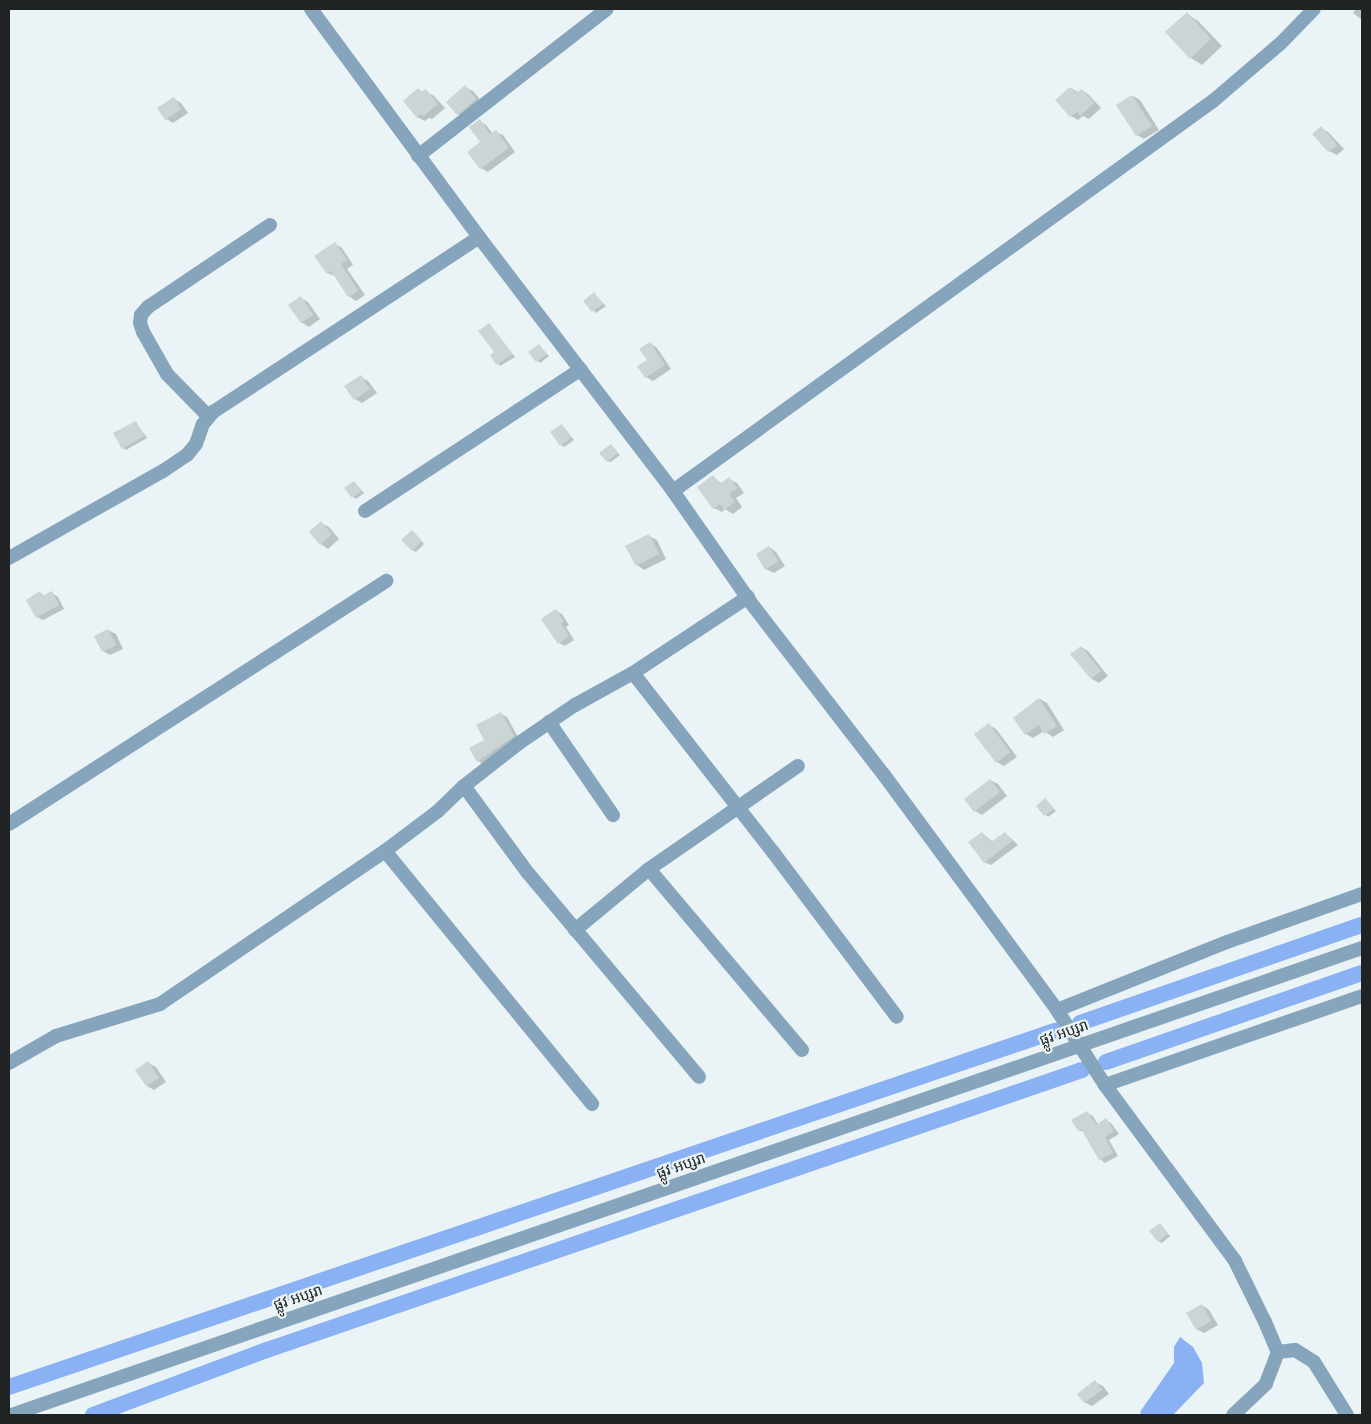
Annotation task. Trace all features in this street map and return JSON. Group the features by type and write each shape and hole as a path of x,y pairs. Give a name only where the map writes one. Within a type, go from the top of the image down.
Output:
{"street":[{"path":"311,9 418,156 673,491 748,598 884,775 1057,1010 1105,1085 1234,1261 1278,1352 1266,1384 1233,1415"},
{"path":"418,156 607,9"},
{"path":"673,491 1213,101 1281,44 1314,9"},
{"path":"208,416 167,374 143,332 140,322 141,315 148,307 270,225"},
{"path":"9,558 163,472 187,455 196,444 208,416 479,237"},
{"path":"365,511 581,369"},
{"path":"9,824 386,581"},
{"path":"9,1063 56,1036 160,1004 385,851 438,811 464,786 549,722 633,673 748,598"},
{"path":"633,673 738,807 897,1017"},
{"path":"549,722 613,815"},
{"path":"575,930 650,869 798,766"},
{"path":"464,786 502,840 699,1077"},
{"path":"385,851 592,1104"},
{"path":"650,869 802,1050"},
{"path":"1057,1010 1227,942 1362,894"},
{"name":"ផ្លូវ អប្សរា","path":"11,1415 1362,948"},
{"path":"1105,1085 1362,996"},
{"path":"1278,1352 1296,1350 1314,1362 1347,1415"}],"water":[{"path":"1180,1337 1193,1347 1202,1363 1204,1383 1173,1415 1142,1415 1140,1412 1174,1363 1174,1347"}],"building":[{"path":"1187,12 1211,39 1190,59 1165,32"},
{"path":"465,85 476,99 457,115 446,102"},
{"path":"1070,87 1076,93 1082,89 1094,103 1080,116 1077,112 1070,117 1055,100"},
{"path":"418,88 421,92 426,89 438,104 423,116 421,114 417,118 403,101"},
{"path":"1132,95 1152,126 1136,136 1116,105"},
{"path":"174,97 181,109 165,120 157,108"},
{"path":"480,119 490,134 496,130 509,148 480,169 467,152 480,142 469,127"},
{"path":"1321,126 1337,145 1328,152 1312,134"},
{"path":"335,242 347,260 341,264 358,291 348,297 331,271 327,274 314,256"},
{"path":"594,292 603,304 592,312 583,301"},
{"path":"301,296 313,315 301,323 288,305"},
{"path":"489,323 513,354 496,365 490,355 494,352 478,331"},
{"path":"650,342 665,365 645,378 637,366 647,360 639,349"},
{"path":"539,344 547,354 536,362 528,352"},
{"path":"361,375 370,389 354,400 344,386"},
{"path":"136,421 144,436 122,449 113,433"},
{"path":"562,424 571,438 560,446 550,432"},
{"path":"611,444 618,453 607,462 599,453"},
{"path":"713,475 720,484 729,477 737,488 729,494 735,502 724,510 720,504 713,509 697,487"},
{"path":"354,481 361,491 352,498 344,488"},
{"path":"321,521 332,534 320,545 309,532"},
{"path":"412,530 422,541 412,551 401,540"},
{"path":"649,534 659,554 636,566 625,546"},
{"path":"769,546 778,561 765,570 756,554"},
{"path":"40,591 42,596 52,591 59,605 36,618 26,600"},
{"path":"556,609 564,621 561,623 569,636 558,644 541,619"},
{"path":"108,629 116,645 102,652 94,636"},
{"path":"1081,646 1101,671 1091,679 1070,654"},
{"path":"1039,698 1057,726 1044,734 1039,725 1025,735 1013,718"},
{"path":"501,712 514,736 477,762 469,748 484,740 476,725"},
{"path":"989,723 1010,752 996,763 974,734"},
{"path":"990,779 1000,792 974,812 964,799"},
{"path":"1045,798 1054,809 1044,816 1036,806"},
{"path":"982,832 991,842 1005,832 1012,841 984,863 968,842"},
{"path":"148,1061 159,1078 146,1086 135,1070"},
{"path":"1087,1111 1096,1125 1106,1118 1114,1131 1105,1137 1113,1153 1099,1160 1081,1129 1078,1131 1071,1120"},
{"path":"1160,1223 1168,1234 1158,1242 1149,1231"},
{"path":"1202,1304 1211,1321 1196,1330 1186,1313"},
{"path":"1095,1380 1102,1390 1084,1403 1077,1394"}],"waterway":[{"path":"1080,1023 1362,925"},
{"path":"1106,1062 1362,973"},
{"path":"9,1387 1055,1031"},
{"path":"93,1415 267,1350 1082,1070"}]}
